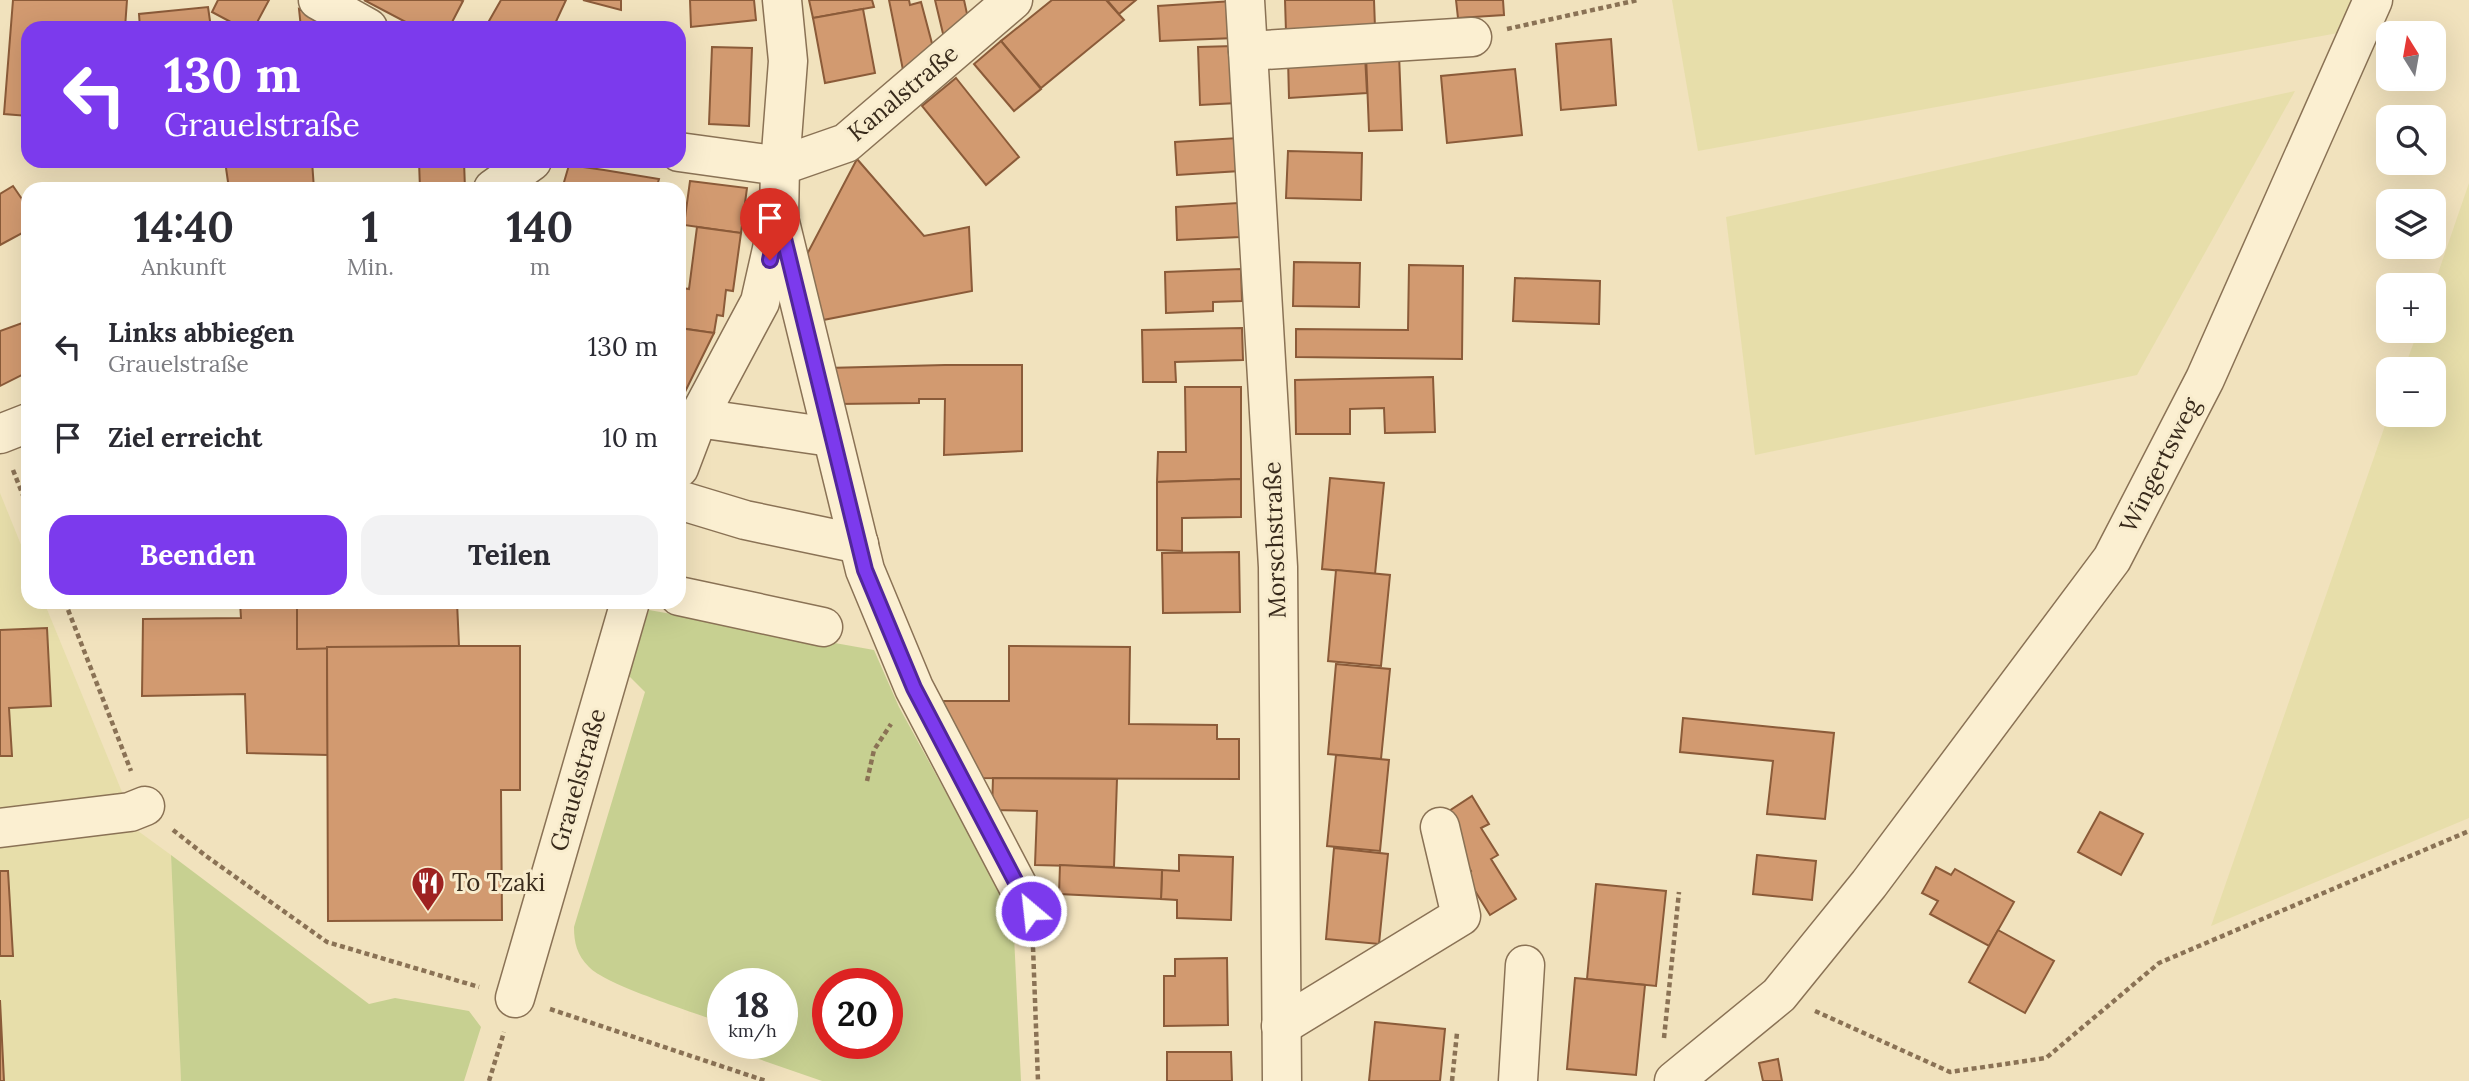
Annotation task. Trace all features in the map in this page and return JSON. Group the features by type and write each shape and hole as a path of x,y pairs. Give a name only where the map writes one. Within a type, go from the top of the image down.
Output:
{"street":[{"path":"318,0 356,21"},
{"path":"686,450 698,418 760,302 779,218 788,61 782,0"},
{"name":"Kanalstraße","path":"780,166 846,143 1013,0"},
{"name":"Morschstraße","path":"1245,0 1278,567 1282,1081"},
{"name":"Wingertsweg","path":"1674,1081 1779,995 1869,884 2112,559 2205,379 2374,0"},
{"path":"1248,51 1472,37"},
{"path":"686,153 780,166"},
{"path":"502,182 522,168"},
{"path":"779,218 865,570 914,688 1031,911"},
{"path":"698,418 831,437"},
{"path":"0,434 21,426"},
{"path":"686,502 745,520 859,544"},
{"path":"686,598 824,628"},
{"name":"Grauelstraße","path":"514,998 628,609"},
{"path":"0,828 130,812 145,806"},
{"path":"1281,1026 1461,916 1440,827"},
{"path":"1518,1081 1525,965"}],"path":[{"path":"1472,37 1638,0"},
{"path":"68,609 145,806 206,856 327,942 514,998 766,1081"},
{"path":"867,782 874,750 914,688"},
{"path":"1779,995 1950,1072 2046,1058 2159,963 2469,831"},
{"path":"1664,1041 1679,892"},
{"path":"1031,911 1038,1081"},
{"path":"489,1081 514,998"},
{"path":"1452,1081 1457,1034"}],"shaded area":[{"path":"1672,0 2353,0 2338,33 1698,151"},
{"path":"2295,91 2137,375 1755,455 1726,217"},
{"path":"2469,183 2469,818 2211,926 2384,427 2446,427 2446,357 2408,357 2414,343 2446,343 2446,273 2438,273 2443,259 2446,259 2446,250"},
{"path":"0,493 21,545 21,609 47,609 138,831 171,855 181,1081 0,1081"}],"green space":[{"path":"649,610 874,650 899,707 1013,915 1021,1081 822,1081 759,1059 798,1059 798,968 707,968 707,1018 648,997 598,974 589,967 577,948 574,927 645,692 628,675"},
{"path":"171,855 369,1004 395,998 469,1011 481,1027 464,1081 181,1081"}],"building":[{"path":"13,0 127,0 126,21 21,21 21,115 4,114"},
{"path":"218,0 269,0 258,21 229,21 212,12"},
{"path":"364,0 463,1 453,21 404,21"},
{"path":"501,0 566,0 556,21 489,21"},
{"path":"583,0 621,0 621,10"},
{"path":"690,0 754,0 756,20 691,27"},
{"path":"809,0 872,0 874,7 813,18"},
{"path":"889,0 909,0 910,5 921,2 934,51 904,75"},
{"path":"935,0 964,0 969,23 945,42"},
{"path":"1052,0 1106,0 1124,20 1041,88 1001,41"},
{"path":"1107,0 1136,0 1119,14"},
{"path":"1285,0 1374,0 1375,28 1286,32"},
{"path":"1456,0 1503,0 1504,15 1458,18"},
{"path":"1233,1 1235,38 1160,41 1158,6"},
{"path":"208,7 210,21 140,21 139,14"},
{"path":"299,9 324,21 300,21"},
{"path":"863,9 875,73 825,83 813,18"},
{"path":"1611,39 1616,105 1561,110 1556,44"},
{"path":"1001,41 1041,89 1014,111 974,64"},
{"path":"1234,46 1237,103 1200,105 1198,47"},
{"path":"712,47 752,48 749,126 709,124"},
{"path":"1399,54 1402,130 1369,131 1366,55"},
{"path":"1365,55 1367,93 1289,98 1288,59"},
{"path":"1515,69 1522,135 1447,143 1441,76"},
{"path":"956,78 1019,157 986,185 922,106"},
{"path":"1238,138 1240,171 1177,175 1175,142"},
{"path":"1288,151 1362,153 1361,200 1286,198"},
{"path":"857,159 924,236 969,227 972,291 818,321 804,260"},
{"path":"226,168 312,168 314,182 228,182"},
{"path":"419,168 464,168 465,182 420,182"},
{"path":"568,168 588,168 659,179 658,182 564,182"},
{"path":"690,181 747,188 741,233 686,225"},
{"path":"13,186 21,198 21,234 0,245 0,194"},
{"path":"1238,203 1240,237 1177,240 1176,207"},
{"path":"697,227 741,233 733,291 726,290 723,316 717,315 714,333 686,329 686,289 689,289"},
{"path":"1294,262 1360,263 1359,307 1293,306"},
{"path":"1409,265 1463,266 1462,359 1296,357 1296,329 1408,330"},
{"path":"1241,269 1242,301 1213,302 1213,311 1166,313 1165,272"},
{"path":"1515,278 1600,281 1599,324 1513,321"},
{"path":"21,323 21,376 0,386 0,331"},
{"path":"1242,328 1243,360 1175,362 1176,382 1143,382 1142,330"},
{"path":"686,329 714,333 686,390"},
{"path":"1022,365 1022,451 944,455 945,399 919,399 919,403 837,404 827,368"},
{"path":"1433,377 1435,432 1385,433 1384,408 1350,409 1350,434 1296,434 1295,380"},
{"path":"1185,387 1241,387 1241,479 1157,482 1158,452 1186,452"},
{"path":"1330,478 1384,483 1375,574 1322,569"},
{"path":"1241,479 1241,517 1182,518 1182,551 1157,550 1157,482"},
{"path":"1239,552 1240,612 1163,613 1162,553"},
{"path":"1336,570 1390,575 1381,666 1328,661"},
{"path":"240,609 297,609 297,649 327,647 328,755 247,753 245,694 142,696 143,619 241,618"},
{"path":"297,609 457,609 459,646 297,649"},
{"path":"47,628 51,706 9,708 12,756 0,756 0,630"},
{"path":"520,646 520,790 501,790 502,920 328,921 327,647"},
{"path":"1009,646 1130,647 1129,724 1217,725 1217,739 1239,739 1239,779 967,778 934,701 1009,701"},
{"path":"1336,664 1390,669 1381,759 1328,754"},
{"path":"1683,718 1834,733 1825,819 1767,814 1773,761 1680,752"},
{"path":"1336,755 1389,760 1380,851 1327,846"},
{"path":"993,778 1117,779 1114,867 1035,865 1037,811 992,810"},
{"path":"1472,796 1489,824 1481,828 1498,855 1491,859 1516,899 1490,915 1465,875 1471,871 1455,845 1446,813"},
{"path":"2100,812 2143,834 2121,875 2078,852"},
{"path":"1334,848 1388,854 1379,944 1326,939"},
{"path":"1179,855 1233,857 1231,920 1177,918 1177,900 1161,899 1162,870 1179,871"},
{"path":"1757,855 1816,861 1812,900 1753,894"},
{"path":"1060,865 1162,870 1161,899 1059,894"},
{"path":"1936,867 1951,875 1955,869 2014,902 1989,946 1930,914 1938,901 1922,893"},
{"path":"0,871 8,871 13,956 0,956"},
{"path":"1596,884 1666,891 1656,986 1587,979"},
{"path":"1998,930 2054,961 2025,1013 1969,982"},
{"path":"1227,958 1228,1025 1164,1026 1164,976 1175,976 1175,959"},
{"path":"1575,978 1645,985 1636,1075 1567,1069"},
{"path":"0,1000 4,1081 0,1081"},
{"path":"1375,1022 1445,1029 1440,1081 1369,1081"},
{"path":"1167,1052 1231,1052 1232,1081 1167,1081"},
{"path":"1778,1059 1782,1081 1763,1081 1759,1063"}],"place":[{"name":"To Tzaki","path":"428,913"}],"route":[{"path":"770,260 779,218 865,570 914,688 1031,911"}]}
